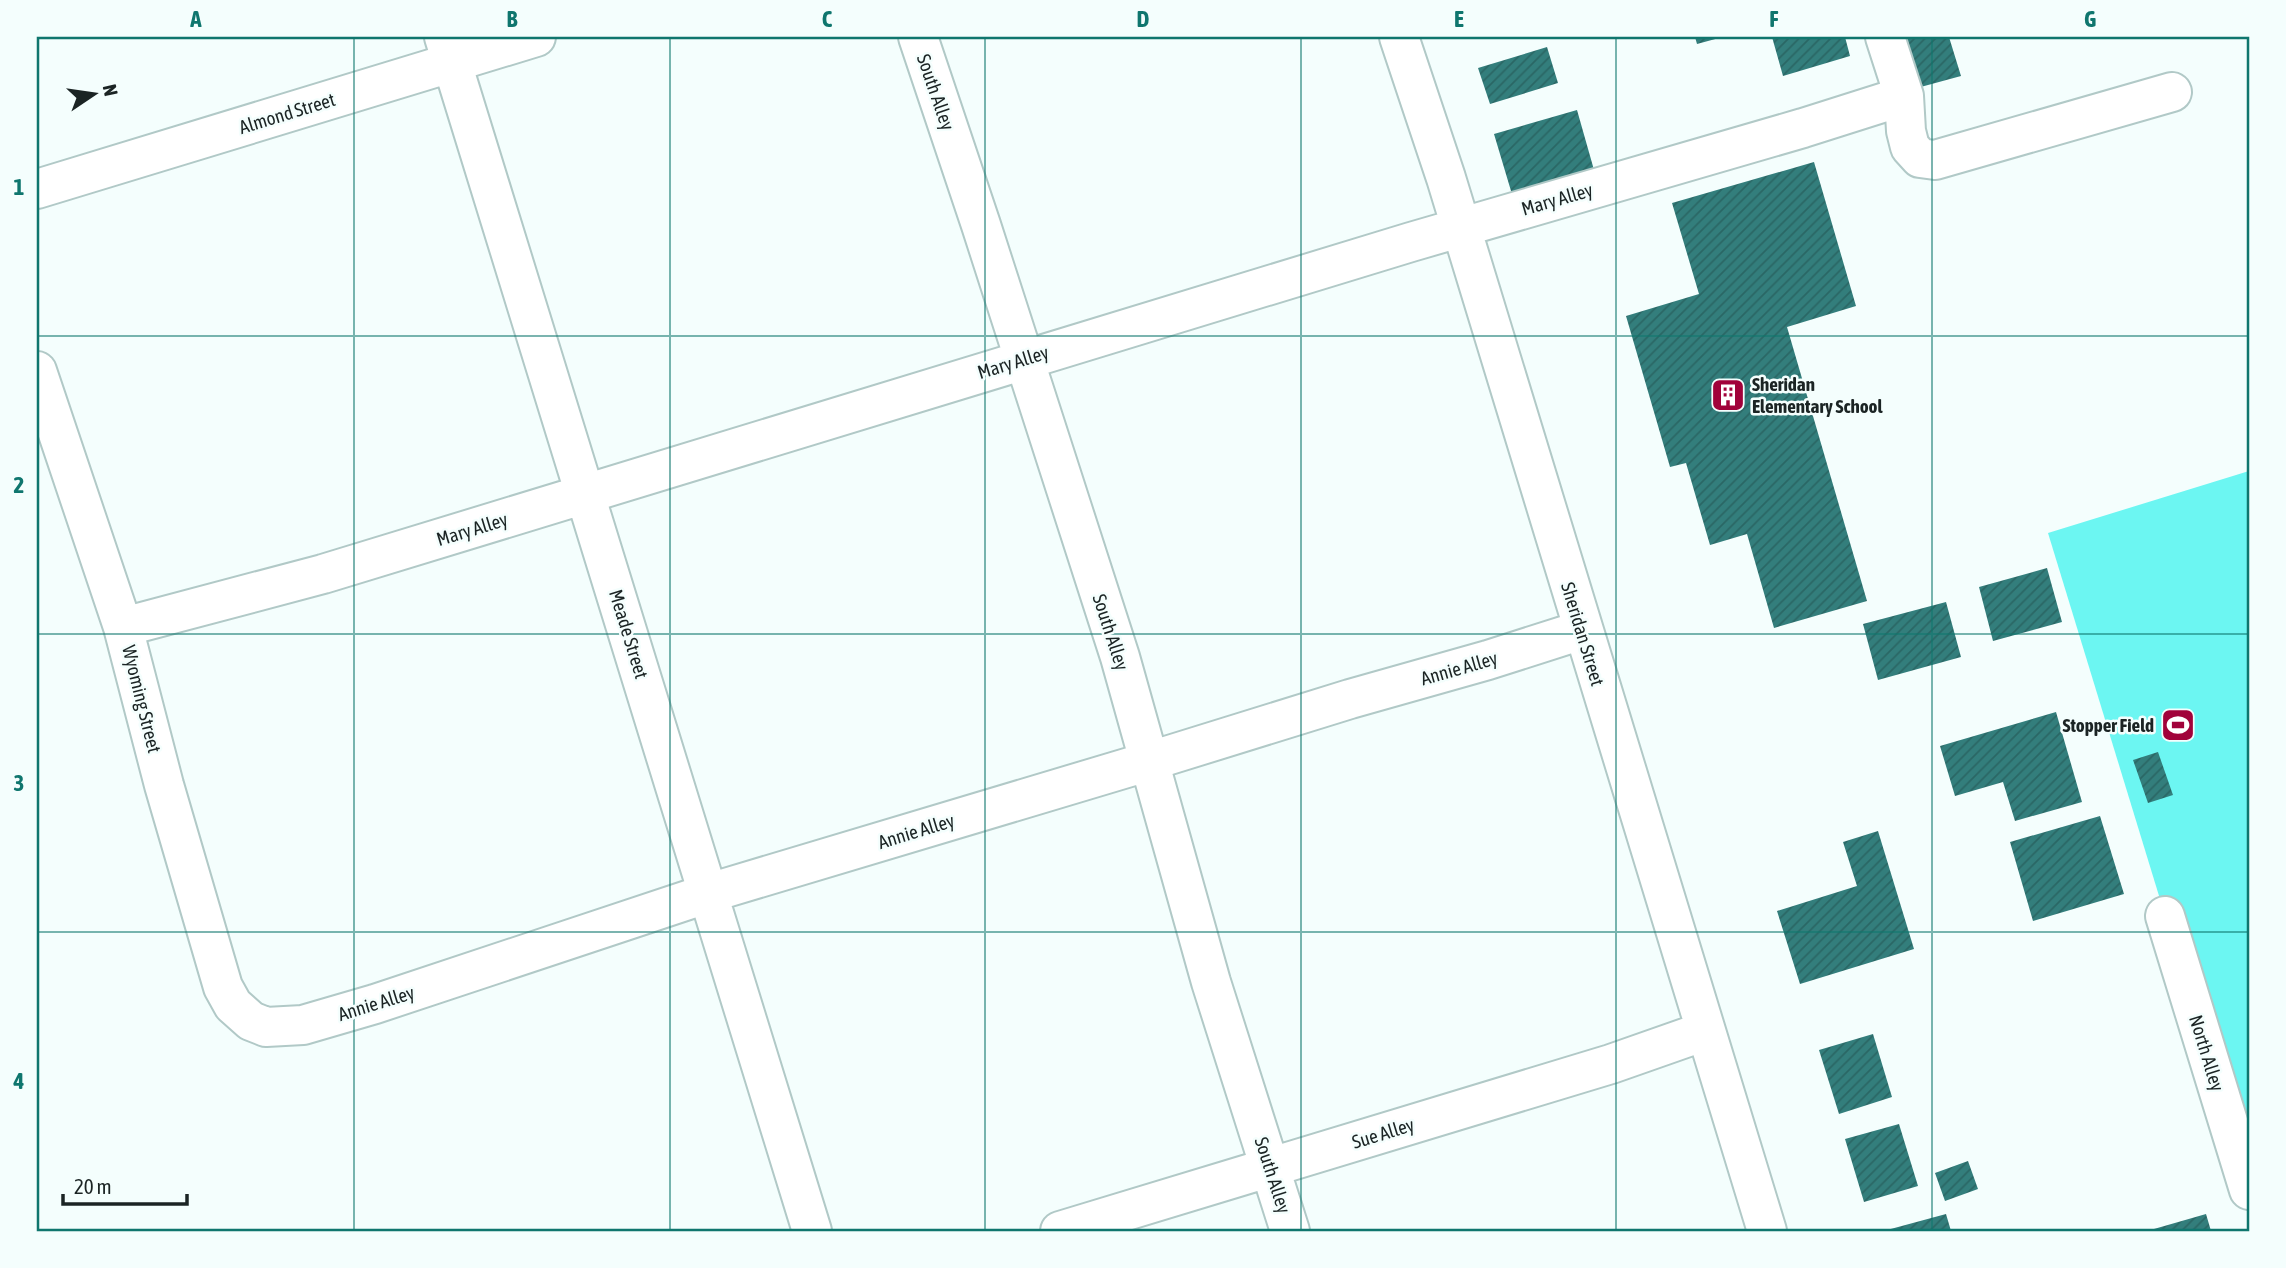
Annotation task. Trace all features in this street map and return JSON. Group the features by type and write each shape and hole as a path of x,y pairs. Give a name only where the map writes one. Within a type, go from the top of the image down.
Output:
{"street":[{"name":"Almond Street","path":"37,189 448,50 536,37"},
{"name":"South Alley","path":"918,37 1120,657 1211,982 1290,1231"},
{"name":"Sheridan Street","path":"1399,37 1460,227 1767,1231"},
{"path":"1885,37 1904,96 1906,131 1910,147 1920,158 1935,160 2172,92"},
{"name":"Meade Street","path":"448,50 812,1231"},
{"name":"Mary Alley","path":"123,627 323,574 1023,359 1904,96"},
{"name":"Wyoming Street","path":"37,371 123,627 164,785 223,987 233,1004 251,1021"},
{"name":"Annie Alley","path":"251,1021 266,1027 303,1025 375,1004 709,892 1582,629"},
{"name":"North Alley","path":"2165,916 2249,1190"},
{"name":"Sue Alley","path":"1060,1231 1611,1064 1705,1031"}],"shaded area":[{"name":"Stopper Field","path":"2249,471 2249,1190 2048,533"}],"building":[{"path":"1695,37 1719,37 1719,38 1697,44"},
{"path":"1772,37 1845,37 1850,56 1783,76"},
{"path":"1902,37 1949,37 1961,76 1917,88"},
{"path":"1547,47 1558,83 1490,104 1478,68"},
{"path":"1577,110 1596,177 1514,201 1494,134"},
{"name":"Sheridan Elementary School","path":"1814,162 1856,306 1787,327 1867,601 1774,628 1747,534 1710,545 1686,463 1670,467 1626,316 1699,294 1672,203"},
{"path":"2047,568 2062,622 1993,641 1979,587"},
{"path":"1946,602 1961,657 1878,680 1863,624"},
{"path":"2056,712 2082,802 2015,821 2003,782 1955,796 1940,746"},
{"path":"2158,752 2173,795 2148,803 2133,760"},
{"path":"2100,816 2124,894 2033,921 2010,842"},
{"path":"1878,831 1914,949 1800,984 1777,911 1857,886 1843,842"},
{"path":"1873,1034 1892,1097 1839,1114 1819,1050"},
{"path":"1899,1124 1918,1186 1864,1202 1845,1139"},
{"path":"1968,1161 1978,1189 1945,1201 1935,1173"},
{"path":"1946,1214 1951,1231 1887,1230"},
{"path":"2206,1214 2211,1231 2147,1231"}],"place":[{"name":"Sheridan Elementary School","path":"1728,395"},
{"name":"Stopper Field","path":"2178,725"}]}
